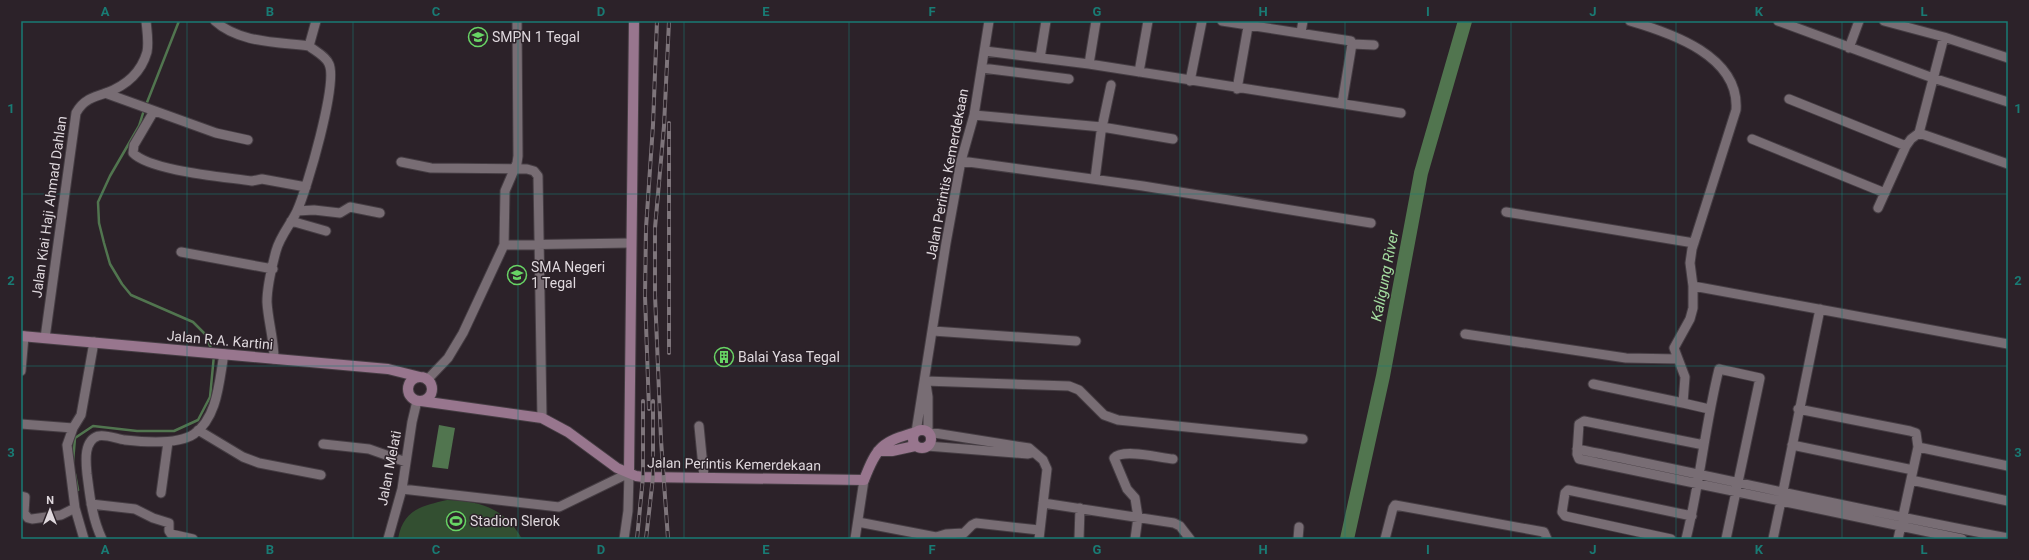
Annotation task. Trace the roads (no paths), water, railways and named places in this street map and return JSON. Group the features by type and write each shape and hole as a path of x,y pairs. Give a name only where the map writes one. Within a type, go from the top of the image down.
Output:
{"street":[{"name":"Jalan Kiai Haji Ahmad Dahlan","path":"45,338 76,113 81,104 88,99 120,87 131,79 142,63 147,52 148,44 146,21"},
{"path":"215,21 231,32 244,37 309,46 328,61 331,70 318,148 297,211 280,241 273,269 267,301 274,340 274,359"},
{"path":"309,46 316,21"},
{"path":"426,380 448,358 462,333 504,245 505,191 518,156 517,21"},
{"path":"624,539 628,511 628,473 630,449 630,243 634,21"},
{"name":"Jalan Perintis Kemerdekaan","path":"915,446 912,440 916,432 925,381 946,243 961,161 974,115 989,21"},
{"path":"1040,58 1046,21"},
{"path":"1088,64 1096,21"},
{"path":"1139,72 1148,21"},
{"path":"1190,80 1202,21"},
{"path":"1222,21 1249,23 1350,40 1352,44 1374,45"},
{"path":"1301,32 1303,21"},
{"path":"1630,21 1661,30 1693,45 1709,57 1726,74 1733,84 1736,96 1736,110 1694,243 1690,262 1693,308 1690,319 1676,341 1674,348 1683,367 1685,377 1683,403"},
{"path":"1778,21 1932,78 2008,102"},
{"path":"1849,48 1859,21"},
{"path":"1884,21 1944,37 2008,58"},
{"path":"1237,89 1249,23"},
{"path":"1878,208 1906,146 1911,139 1919,133 1932,78 1944,37"},
{"path":"1342,104 1352,44"},
{"path":"985,51 1088,64 1237,89 1401,113"},
{"path":"982,68 1069,79"},
{"path":"1095,179 1102,127 1111,84"},
{"path":"105,93 216,133 248,140"},
{"path":"1789,99 1906,146"},
{"path":"151,110 134,145 133,153 137,158 166,168 252,181 262,179 306,187"},
{"path":"974,115 1102,127 1173,139"},
{"path":"1919,133 2008,164"},
{"path":"1752,139 1885,193"},
{"path":"961,161 1095,179 1371,223"},
{"path":"401,162 431,168 530,170 534,171 538,176 542,418"},
{"path":"297,211 314,210 340,213 350,207 380,213"},
{"path":"1506,212 1694,243"},
{"path":"291,221 326,231"},
{"path":"504,245 539,246 630,243"},
{"path":"181,252 273,269"},
{"path":"1692,286 2008,344"},
{"path":"1773,539 1798,409 1820,309"},
{"path":"933,331 1076,341"},
{"path":"1465,334 1626,358 1678,359"},
{"path":"21,371 22,336"},
{"name":"Jalan R.A. Kartini","path":"22,336 388,369 426,380"},
{"path":"84,539 75,508 67,445 73,428 81,415 94,342"},
{"path":"102,539 92,512 86,455 93,440 98,436 104,436 126,440 168,442 190,437 198,430 214,405 218,392 222,354"},
{"path":"388,369 400,379 410,397 419,401 431,394 426,380"},
{"path":"1686,539 1692,516 1709,410 1719,369 1760,378 1726,539"},
{"path":"407,390 409,382 416,377 426,380 437,396 454,407"},
{"path":"925,381 1069,386 1079,390 1104,415 1118,420 1303,439"},
{"name":"Jalan Perintis Kemerdekaan","path":"925,381 928,397 928,432 931,441 927,446"},
{"path":"1593,384 1709,410"},
{"name":"Jalan Perintis Kemerdekaan","path":"419,401 542,418 568,432 617,468 643,477 864,480"},
{"name":"Jalan Melati","path":"388,539 402,489 412,422 419,401"},
{"path":"1798,409 1916,433 1918,447 1898,539"},
{"path":"1704,445 1584,421 1579,424 1577,450 1578,459 1698,478 1737,482 1820,500 1902,522 1939,536 1962,539"},
{"path":"21,424 73,428"},
{"path":"700,426 704,478"},
{"path":"198,430 243,457 259,463 321,475"},
{"path":"855,539 864,480 869,463 884,443 892,439 924,430 928,432 1030,448 1043,460 1047,468 1039,534 976,522 964,533 946,534 936,538 858,522"},
{"path":"160,493 168,442"},
{"path":"324,444 369,449 406,462"},
{"path":"1792,445 1913,470"},
{"path":"878,451 892,451 915,446 922,448 927,446 1028,454 1033,452"},
{"path":"1918,447 2008,466"},
{"path":"1135,539 1138,517 1135,498 1127,489 1114,458 1122,454 1136,454 1173,459"},
{"path":"402,489 559,507 628,473"},
{"path":"1698,478 1735,491 1818,510 2008,538"},
{"path":"1911,480 2008,501"},
{"path":"1670,539 1565,516 1562,512 1565,493 1568,490 1692,516"},
{"path":"21,496 25,497 24,513 28,518 61,515 75,508"},
{"path":"1818,510 1820,500"},
{"path":"91,504 135,509 169,523 169,531 172,534 192,539"},
{"path":"1043,504 1080,508 1174,523 1180,526 1190,539"},
{"path":"1385,539 1395,505 1544,532 1546,539"},
{"path":"1079,539 1080,508"},
{"path":"1298,539 1299,527"}],"waterway":[{"path":"146,105 179,21"},
{"name":"Kaligung River","path":"1347,539 1383,376 1421,173 1465,21"},
{"path":"144,110 139,126 110,176 98,202 99,223 104,243 110,264 122,284 131,295 193,322 205,334 212,351"},
{"path":"73,462 75,438 93,426 137,431 174,431 198,420 210,397 214,355"},
{"path":"75,474 78,490"}],"railway":[{"path":"649,409 645,296 646,228 653,125 657,21"},
{"path":"668,539 661,440 655,295 655,228 664,126 669,21"},
{"path":"669,123 669,353"},
{"path":"637,539 643,477 643,401"},
{"path":"646,539 653,477 653,401"}],"place":[{"name":"SMPN 1 Tegal","path":"478,37"},
{"name":"SMA Negeri 1 Tegal","path":"517,275"},
{"name":"Balai Yasa Tegal","path":"724,357"},
{"name":"Stadion Slerok","path":"456,521"}]}
